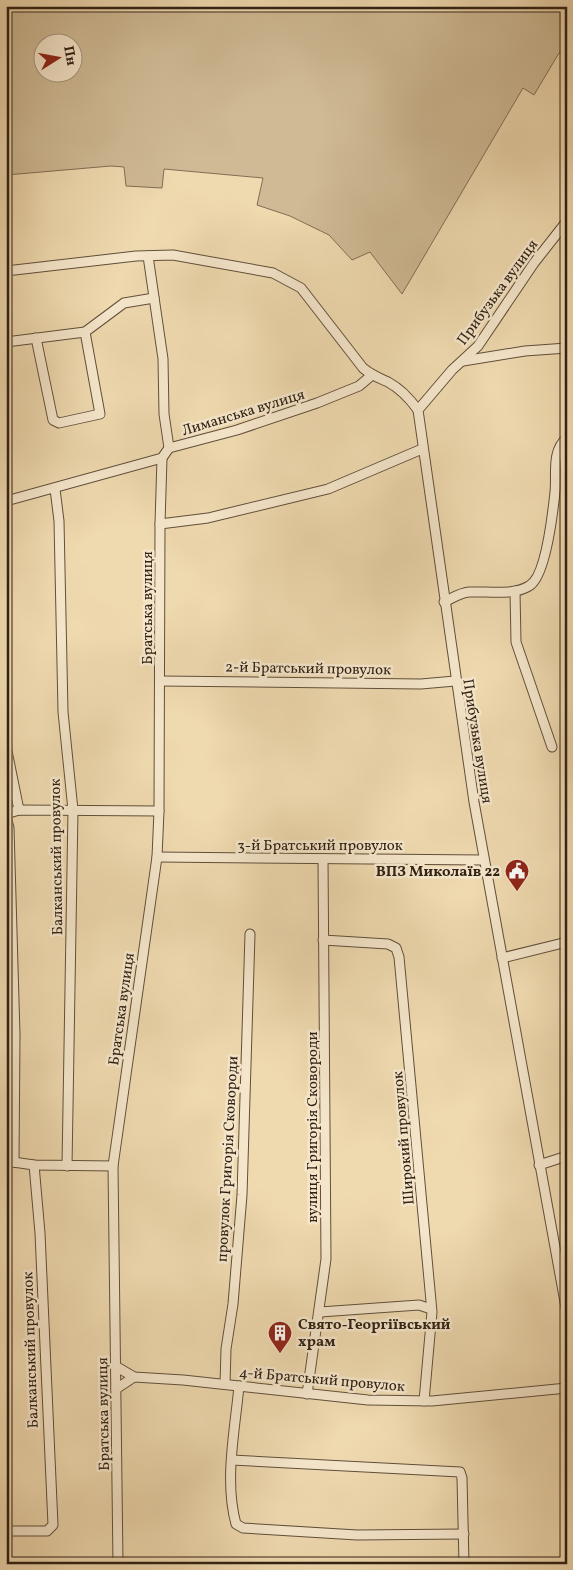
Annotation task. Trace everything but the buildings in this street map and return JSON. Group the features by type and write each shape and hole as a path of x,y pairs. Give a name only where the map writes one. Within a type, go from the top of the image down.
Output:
{"street":[{"name":"Прибузька вулиця","path":"567,221 519,284 488,333 463,361 448,374 418,410 455,681 484,860 567,1313"},
{"path":"148,256 163,359 164,414 169,448"},
{"path":"6,270 148,256 190,257 273,273 286,278 302,288 349,350 372,375 390,383 403,392 418,410"},
{"path":"6,342 85,332 124,303 154,298"},
{"path":"36,338 53,420 59,423 100,414 85,332"},
{"path":"463,361 525,351 567,348"},
{"name":"Лиманська вулиця","path":"162,458 169,448 237,430 318,403 359,386 372,375"},
{"path":"444,602 469,592 515,590 533,584 539,573 548,541 554,499 556,455 567,438"},
{"path":"160,524 200,520 328,489 422,449"},
{"path":"6,501 162,458"},
{"name":"Братська вулиця","path":"118,1564 113,1166 156,857 159,811 161,681 160,524 162,458"},
{"name":"Балканський провулок","path":"55,489 59,521 63,712 72,810 67,1166"},
{"path":"515,590 516,642 552,747"},
{"name":"2-й Братський провулок","path":"161,681 421,684 455,681"},
{"path":"6,746 19,810"},
{"path":"113,1166 34,1166 10,1162 13,959 9,828 6,816 19,810 159,811"},
{"name":"3-й Братський провулок","path":"156,857 484,860"},
{"name":"вулиця Григорія Сковороди","path":"307,1394 320,1312 326,1247 323,859"},
{"name":"провулок Григорія Сковороди","path":"225,1384 226,1349 233,1304 242,1196 250,934"},
{"name":"Широкий провулок","path":"323,940 388,944 394,946 398,951 431,1309 424,1401"},
{"path":"502,958 567,942"},
{"path":"539,1165 567,1156"},
{"name":"Балканський провулок","path":"6,1531 47,1531 53,1525 34,1166"},
{"path":"320,1312 419,1305 431,1309"},
{"name":"4-й Братський провулок","path":"117,1367 134,1377 225,1384 368,1400 424,1401 481,1398 567,1388"},
{"path":"116,1389 134,1377"},
{"path":"239,1386 232,1460 233,1513 236,1524 243,1528 357,1534 464,1534"},
{"path":"232,1460 460,1472 462,1478 464,1564"}],"shaded area":[{"path":"6,6 567,6 567,53 559,53 534,95 523,88 402,294 370,252 352,260 329,235 290,216 257,205 263,178 164,169 162,188 126,186 124,167 111,166 6,175"}],"place":[{"name":"ВПЗ Миколаїв 22","path":"517,892"},
{"name":"Свято-Георгіївський храм","path":"280,1354"}]}
